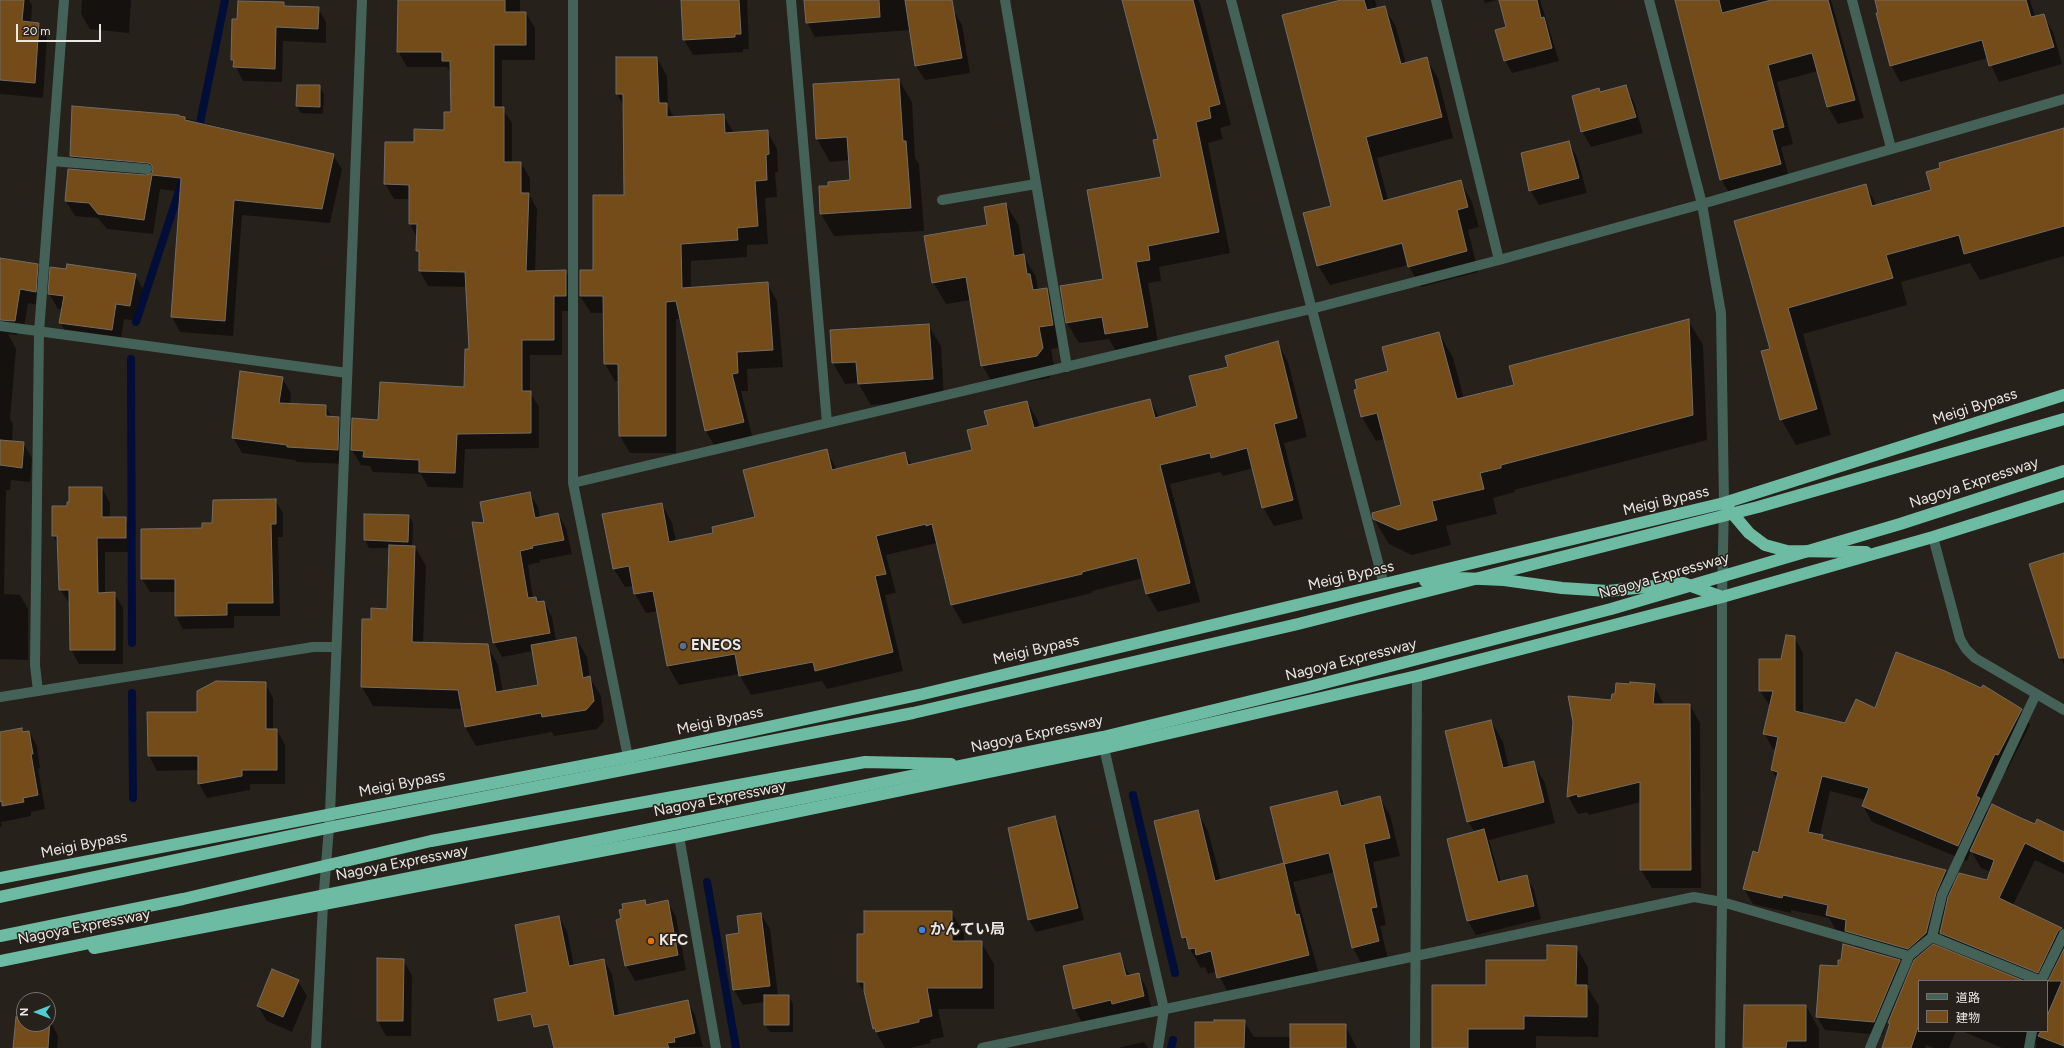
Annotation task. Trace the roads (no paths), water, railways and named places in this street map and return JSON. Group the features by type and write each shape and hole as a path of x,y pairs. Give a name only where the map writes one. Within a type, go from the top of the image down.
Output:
{"highway":[{"name":"Meigi Bypass","path":"0,878 628,757 923,694 1724,503 2064,395"},
{"path":"0,897 337,826 929,710 1298,624 1751,509 2064,419"},
{"name":"Nagoya Expressway","path":"0,961 1103,737 1309,688 1611,609 1900,524 2064,471"},
{"path":"0,966 679,836 1104,748 1417,676 1722,597 1879,553 2064,496"},
{"path":"1724,503 1749,533 1764,545 1788,551 1879,553"},
{"path":"1384,585 1459,578 1504,580 1562,588 1608,591 1683,583 1722,597"},
{"path":"0,936 183,899 431,841 865,762 972,764"}],"street":[{"path":"38,690 35,665 40,332 64,0"},
{"path":"316,1048 323,904 330,814 362,0"},
{"path":"574,0 573,484 628,757"},
{"path":"791,0 827,423"},
{"path":"1005,0 1067,367"},
{"path":"1231,0 1384,585"},
{"path":"1436,0 1499,260"},
{"path":"1649,0 1702,204 1721,313 1724,503 1722,597 1722,902 1720,1048"},
{"path":"1852,0 1891,148"},
{"path":"573,484 1311,309 1499,260 1702,204 2064,98"},
{"path":"52,161 147,169"},
{"path":"942,200 1036,184"},
{"path":"0,326 347,373"},
{"path":"1933,537 1960,639 1966,649 1975,658 2036,694 2063,706"},
{"path":"0,696 313,647 336,647"},
{"path":"1416,1048 1417,676"},
{"path":"1870,1048 1910,956 1932,937 1942,895 2036,694"},
{"path":"1104,748 1164,1009 1158,1048"},
{"path":"679,836 716,1048"},
{"path":"982,1048 1694,897 1722,902 1910,956"},
{"path":"2041,980 2064,934"},
{"path":"1932,937 2039,980"},
{"path":"2029,1048 2032,1032"}],"waterway":[{"path":"198,133 225,0"},
{"path":"136,322 183,179"},
{"path":"131,359 132,643"},
{"path":"132,693 133,798"},
{"path":"1133,795 1175,973"},
{"path":"707,882 736,1048"},
{"path":"1171,1048 1173,1040"}],"place":[{"name":"ENEOS","path":"683,646"},
{"name":"かんてい局","path":"922,930"},
{"name":"KFC","path":"651,941"}]}
